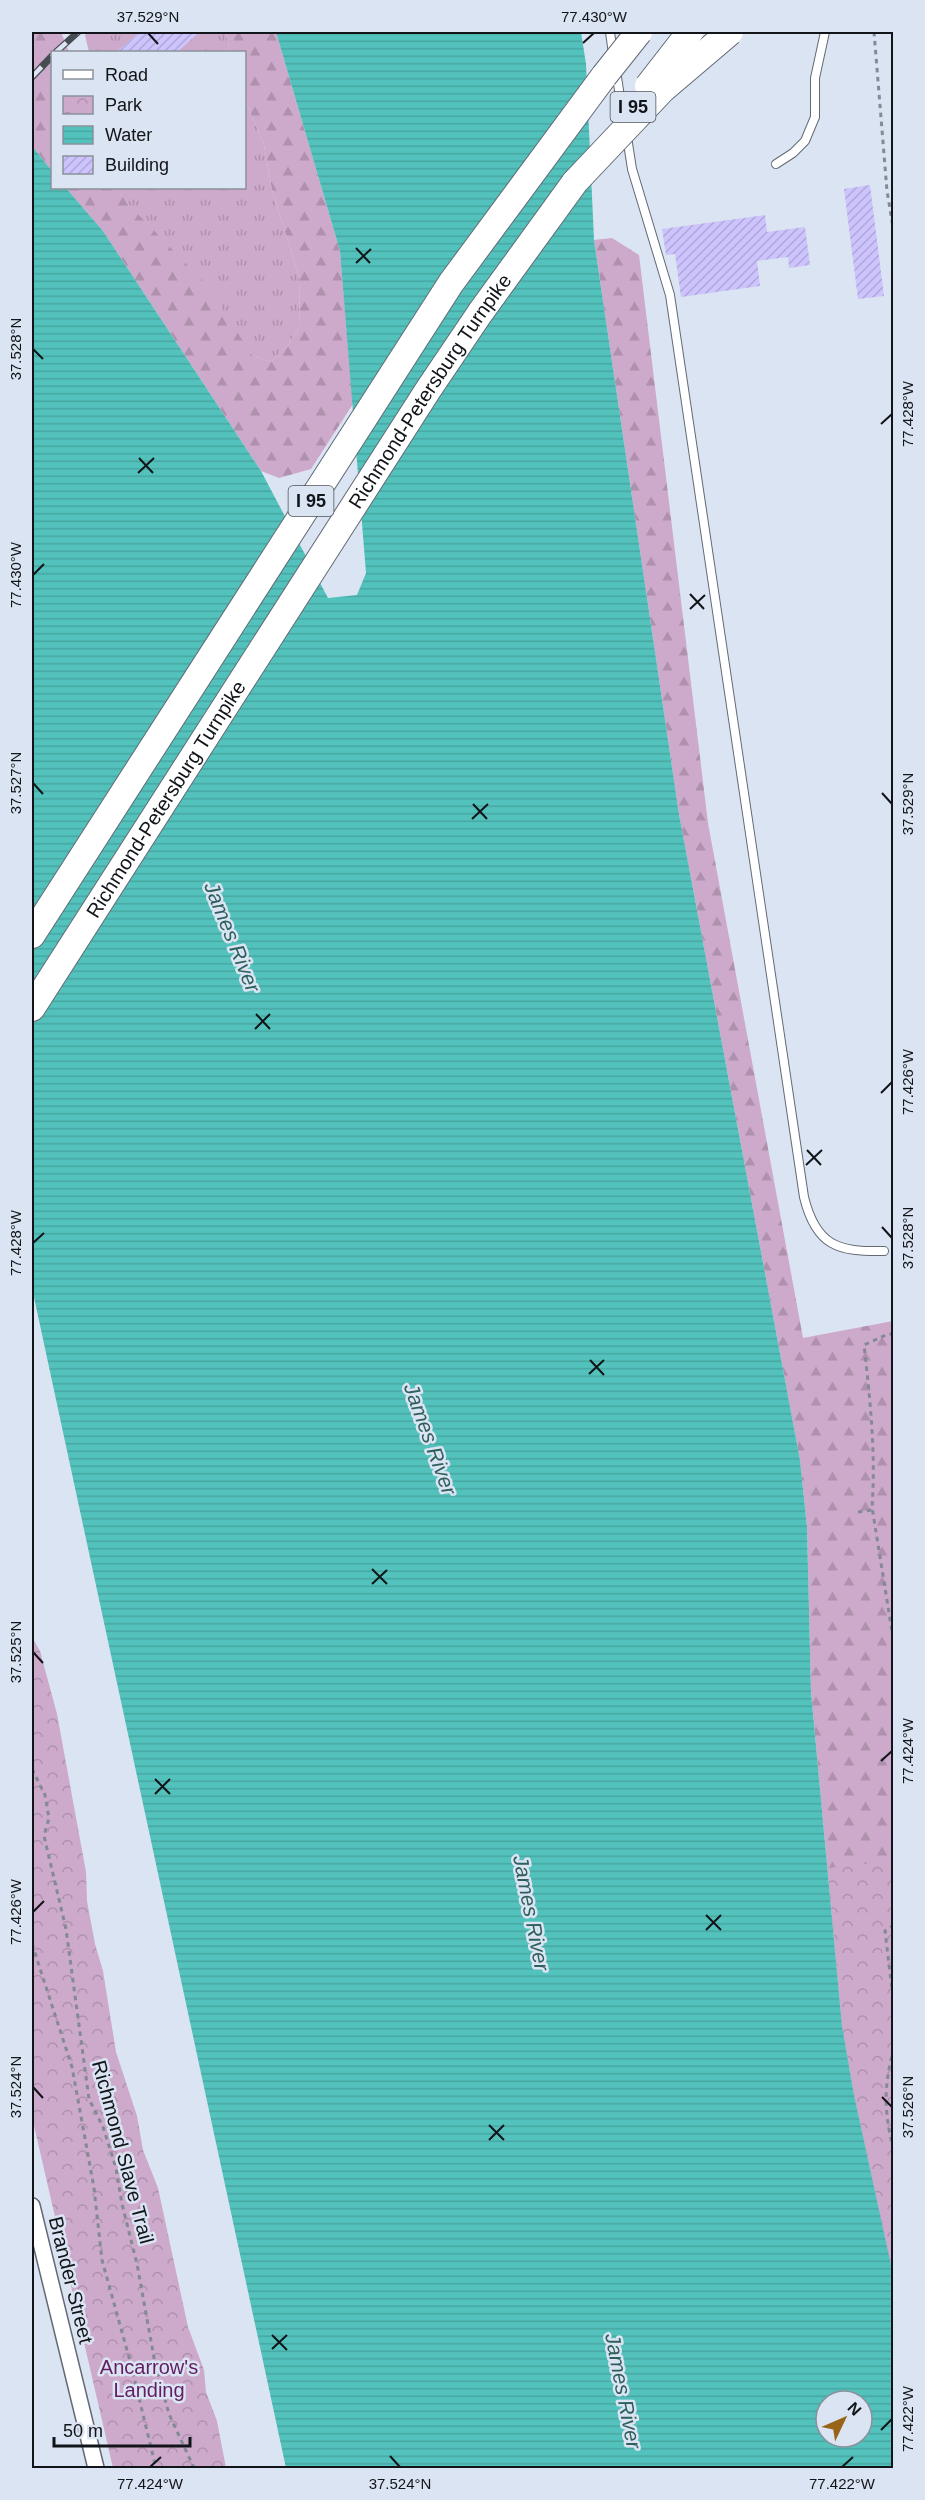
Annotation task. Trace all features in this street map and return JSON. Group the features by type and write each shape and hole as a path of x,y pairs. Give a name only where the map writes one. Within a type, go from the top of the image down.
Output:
{"highway":[{"name":"Richmond-Petersburg Turnpike","path":"32,935 451,283 639,32"},
{"name":"Richmond-Petersburg Turnpike","path":"32,1008 480,312 575,182 690,32"},
{"path":"575,182 663,89 730,32"}],"street":[{"name":"Brander Street","path":"32,2206 96,2469"}],"lane":[{"path":"609,32 632,169 670,295 808,1215 818,1233 832,1244 853,1252 884,1251"},
{"path":"776,164 793,153 805,141 815,117 815,78 825,32"}],"path":[{"path":"874,32 887,191 894,233"},
{"path":"894,1334 864,1345 874,1484 872,1510 894,1644"},
{"path":"858,1512 872,1510"},
{"name":"Richmond Slave Trail","path":"32,1769 45,1795 49,1818 44,1836 66,1929 89,2099 103,2127 116,2168 155,2363 169,2414 194,2469"},
{"path":"894,1925 885,1931 894,2005"},
{"path":"32,1944 72,2067 94,2188 102,2260 130,2361 156,2469"},
{"path":"894,2048 884,2089 886,2123 894,2152"}],"green space":[{"path":"32,32 61,32 69,51 51,51 51,170 32,146"},
{"path":"89,32 139,32 118,51 89,51 85,35"},
{"path":"199,32 226,32 230,51 178,51"},
{"path":"226,32 276,32 340,251 353,404 311,469 279,478 261,471 103,231 67,189 118,189 127,203 206,284 252,355 271,362 288,345 299,328 300,280 272,190 264,145 246,102 246,51 230,51"},
{"path":"246,102 264,145 272,190 300,280 299,328 288,345 271,362 252,355 229,323 118,189 246,189"},
{"path":"612,238 639,255 708,823 803,1338 893,1321 893,2274 854,2095 842,2026 811,1692 807,1527 800,1460 679,814 594,240"},
{"name":"Ancarrow's Landing","path":"32,1637 40,1651 57,1714 86,1872 87,1901 103,1971 116,2052 137,2116 143,2150 158,2188 188,2327 204,2370 206,2392 217,2421 226,2468 113,2468 32,2117"},
{"path":"893,1861 893,2274 854,2095 842,2026 828,1868"}],"water":[{"name":"James River","path":"276,32 581,32 586,64 594,240 679,814 800,1460 807,1527 811,1692 842,2026 854,2095 893,2274 893,2468 286,2468 32,1288 32,146 51,170 51,189 67,189 103,231 261,471 328,598 357,595 366,573 340,251"}],"building":[{"path":"139,32 199,32 178,51 118,51"},
{"path":"870,185 884,296 858,299 844,189"},
{"path":"765,215 767,232 805,227 810,265 789,268 788,257 757,261 760,286 681,297 675,254 666,255 662,229"}],"railway":[{"path":"57,51 78,32"},
{"path":"32,77 51,57"}]}
